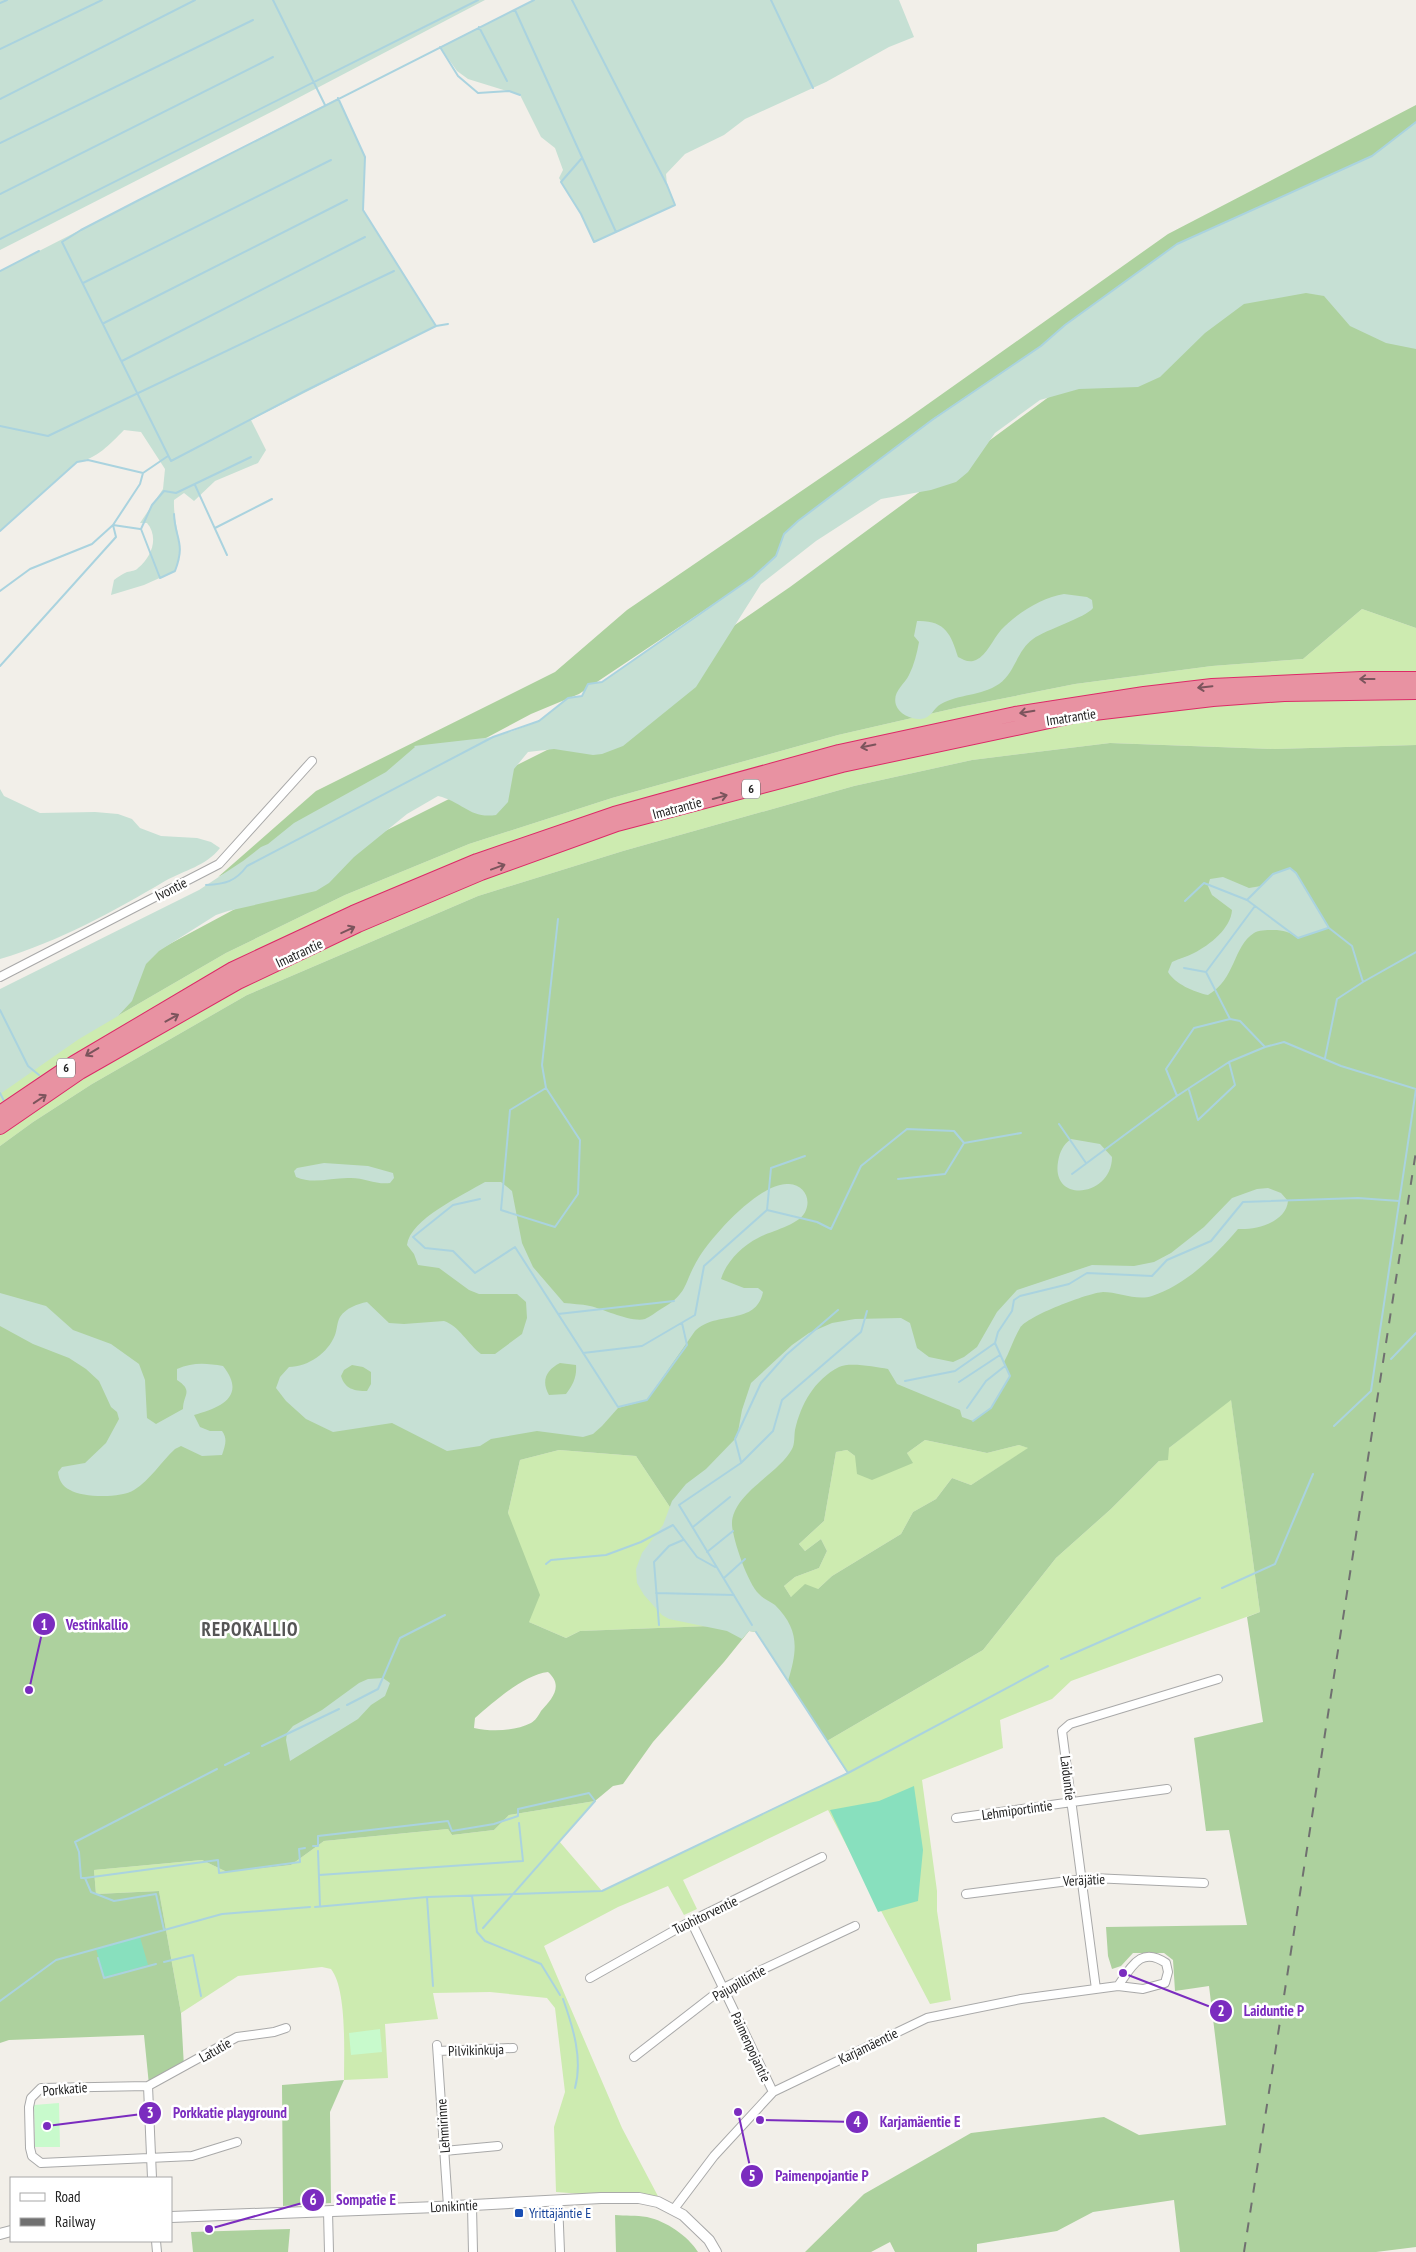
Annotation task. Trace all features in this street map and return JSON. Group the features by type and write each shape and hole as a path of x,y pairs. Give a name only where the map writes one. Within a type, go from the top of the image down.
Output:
{"highway":[{"name":"Imatrantie","path":"0,1113 74,1063 233,969 353,913 477,861 614,814 839,752 1024,712 1212,686 1360,679 1416,679"},
{"name":"Imatrantie","path":"0,1126 105,1057 238,982 358,925 481,873 617,824 842,765 1017,726 1077,715 1213,699 1284,694 1416,692"}],"street":[{"name":"Ivontie","path":"0,977 219,864 312,761"},
{"name":"Laiduntie","path":"1096,1989 1062,1731 1070,1724 1218,1679"},
{"name":"Lehmiportintie","path":"956,1818 1168,1789"},
{"name":"Tuohitorventie","path":"590,1978 691,1921 822,1857"},
{"name":"Veräjätie","path":"966,1894 1081,1878 1204,1883"},
{"name":"Paimenpojantie","path":"691,1921 773,2092"},
{"name":"Pajupillintie","path":"634,2057 723,1988 855,1926"},
{"name":"Karjamäentie","path":"674,2209 714,2156 773,2092 939,2014 1021,1999 1118,1986 1143,1988 1165,1982 1168,1972 1166,1963 1158,1957 1149,1955 1139,1959 1118,1986"},
{"name":"Latutie","path":"148,2086 237,2037 274,2032 286,2028"},
{"name":"Pilvikinkuja","path":"438,2048 513,2048"},
{"name":"Lehmirinne","path":"438,2048 448,2206"},
{"path":"148,2086 152,2177"},
{"name":"Porkkatie","path":"148,2086 41,2088 31,2098 29,2106 30,2148 36,2160 46,2164 151,2159"},
{"path":"151,2159 192,2156 237,2142"},
{"path":"444,2151 498,2146"},
{"name":"Lonikintie","path":"172,2217 472,2206 601,2198 639,2198 658,2202 674,2209 696,2225 709,2240 716,2252"},
{"path":"558,2201 560,2252"},
{"path":"472,2206 473,2252"},
{"path":"328,2211 329,2252"}],"green space":[{"path":"0,0 485,0 277,109 0,250"},
{"path":"534,0 899,0 914,37 889,47 826,82 745,119 724,135 685,154 666,174 667,185 675,205 594,242 581,214 559,178 563,170 555,148 541,137 520,95 468,79 457,71 440,47"},
{"path":"338,98 365,157 363,210 436,326 251,420 266,450 258,463 215,481 194,501 184,493 174,500 179,543 178,561 175,571 144,585 111,595 114,580 125,573 137,569 150,553 153,534 147,523 140,523 163,489 165,469 141,432 124,430 97,454 77,462 0,531 0,271"},
{"path":"1416,105 1416,151 766,569 579,694 531,714 319,827 218,877 316,791 555,672 627,610 904,421 1168,234"},
{"path":"1416,122 1416,349 1386,343 1350,326 1324,296 1306,293 1244,304 1205,333 1160,377 1138,387 1079,389 1040,400 995,433 968,472 956,482 931,490 881,499 816,541 761,584 696,687 623,746 602,754 593,755 554,749 528,752 514,769 508,802 496,815 479,815 438,796 407,814 354,857 329,883 316,891 216,915 159,951 146,964 132,1001 118,1016 79,1039 0,1094 0,989 199,890 268,844 294,823 386,772 414,746 493,737 539,721 568,698 582,696 588,684 602,682 753,577 776,556 784,534 798,521 934,418 1041,346 1065,325 1177,244 1372,156"},
{"path":"1416,184 1416,628 1362,609 1303,659 1212,666 1075,684 960,707 838,735 612,798 469,844 345,895 226,953 64,1047 121,970 325,861 569,739 790,587 1200,286"},
{"path":"1064,594 1087,597 1092,600 1093,608 1082,616 1033,639 1023,649 1009,674 999,684 985,691 948,701 938,706 925,718 917,719 910,717 903,714 898,708 895,700 896,696 909,675 919,642 914,636 917,621 927,621 940,626 949,635 958,657 967,661 973,661 980,658 987,651 1001,630 1022,612 1038,602"},
{"path":"1362,609 1416,628 1416,745 1275,749 1110,743 972,760 854,786 623,851 478,896 247,995 92,1084 0,1146 0,1093 64,1047 226,953 345,895 469,844 612,798 838,735 960,707 1075,684 1212,666 1303,659"},
{"path":"1110,743 1275,749 1416,745 1416,2247 1376,2252 1180,2252 1174,2200 1093,2212 1057,2231 977,2244 977,2252 895,2252 890,2242 871,2252 805,2252 864,2194 971,2133 1104,2117 1139,2135 1226,2125 1209,1986 1175,1991 1173,1960 1164,1953 1133,1953 1121,1966 1112,1969 1108,1956 1106,1927 1247,1925 1229,1830 1206,1831 1194,1738 1263,1722 1247,1617 1260,1612 1231,1400 1169,1448 1168,1460 1159,1461 1111,1509 1056,1558 983,1650 827,1741 756,1632 749,1631 653,1742 623,1784 613,1786 595,1801 509,1815 494,1830 452,1835 448,1829 324,1841 291,1865 227,1872 202,1860 94,1870 96,1894 159,1891 181,2013 184,2067 149,2085 144,2035 9,2040 0,2043 0,1146 92,1084 247,995 478,896 623,851 854,786 972,760","holes":["925,1440 987,1453 1019,1445 1028,1448 971,1485 952,1478 936,1499 913,1512 901,1534 832,1576 818,1589 805,1584 791,1597 784,1586 795,1577 819,1568 827,1551 821,1539 805,1551 799,1544 824,1521 836,1452 847,1450 855,1456 857,1474 872,1480 913,1463 907,1453","559,1450 636,1456 711,1569 710,1626 580,1631 566,1638 529,1622 540,1595 508,1513 520,1460","548,1672 553,1677 556,1687 549,1702 537,1718 518,1728 503,1730 474,1728 475,1718 491,1704 509,1690 538,1674"]},
{"path":"0,789 4,796 40,813 95,812 118,814 132,819 140,828 161,836 197,838 211,842 220,848 202,863 85,925 43,944 0,959"},
{"path":"1290,868 1296,873 1329,928 1298,938 1280,930 1263,930 1254,933 1242,946 1224,980 1208,995 1185,987 1171,976 1168,972 1172,962 1194,953 1213,941 1224,929 1231,917 1232,910 1212,895 1208,886 1210,879 1223,877 1249,888 1261,886 1273,874"},
{"path":"1071,1139 1100,1144 1112,1157 1109,1170 1103,1181 1093,1187 1082,1190 1072,1189 1063,1185 1058,1175 1060,1155 1064,1146"},
{"path":"324,1163 368,1166 393,1173 394,1178 390,1183 385,1183 356,1178 316,1181 296,1177 294,1171 297,1168"},
{"path":"485,1182 501,1182 512,1191 522,1243 533,1267 564,1303 590,1306 639,1320 649,1317 681,1293 704,1249 738,1212 765,1191 778,1185 794,1185 805,1192 807,1205 803,1215 792,1224 763,1235 746,1245 735,1255 723,1273 721,1279 744,1288 758,1288 763,1292 759,1303 744,1314 714,1321 695,1331 647,1400 618,1408 593,1434 583,1437 537,1431 491,1439 480,1446 447,1451 392,1423 333,1432 306,1419 286,1401 276,1388 280,1377 289,1367 310,1362 328,1348 335,1335 340,1317 345,1311 356,1305 367,1302 389,1323 404,1324 444,1321 459,1331 481,1354 495,1354 522,1334 527,1318 526,1302 517,1294 479,1294 469,1290 439,1268 418,1265 414,1254 407,1245 410,1235 427,1217","holes":["560,1363 576,1365 574,1381 566,1394 549,1395 545,1385 546,1376 551,1369","352,1365 363,1367 371,1372 371,1384 367,1391 351,1388 345,1384 341,1376 344,1370"]},
{"path":"1268,1188 1281,1193 1288,1201 1282,1214 1262,1226 1238,1229 1210,1259 1177,1285 1146,1297 1134,1297 1109,1292 1095,1293 1058,1306 1025,1323 1020,1328 1004,1362 1010,1376 991,1408 973,1421 962,1417 960,1410 897,1384 888,1369 849,1365 839,1367 822,1379 810,1394 801,1411 792,1449 786,1458 747,1494 739,1504 734,1514 732,1525 738,1551 750,1581 761,1596 775,1605 789,1622 795,1649 788,1681 756,1632 749,1631 742,1639 727,1631 669,1619 662,1615 644,1595 637,1583 636,1569 642,1553 663,1525 672,1501 686,1484 706,1469 737,1437 742,1410 751,1383 792,1345 809,1333 832,1323 855,1319 901,1318 910,1323 917,1348 929,1357 953,1362 964,1357 977,1347 997,1312 1017,1290 1092,1265 1134,1266 1154,1262 1171,1253 1204,1227 1232,1198 1257,1189"},
{"path":"0,1293 46,1306 73,1330 111,1344 139,1364 145,1380 147,1418 156,1424 183,1409 186,1390 177,1380 177,1369 200,1364 223,1366 230,1376 232,1385 228,1399 213,1409 194,1415 200,1427 210,1431 222,1431 225,1446 222,1455 202,1456 181,1446 175,1449 134,1490 120,1495 93,1496 76,1493 65,1487 59,1478 58,1472 62,1467 85,1463 106,1443 119,1419 117,1412 111,1407 99,1381 86,1369 69,1358 33,1344 0,1326"},
{"path":"1231,1399 1260,1612 1071,1681 1052,1699 1000,1720 1003,1748 922,1780 937,1891 937,1911 951,2000 930,2004 828,1810 683,1880 697,1909 684,1915 668,1886 618,1907 544,1946 622,2128 660,2200 556,2192 554,2127 565,2092 555,2008 547,1998 490,1992 433,1993 438,2019 385,2024 388,2078 344,2080 344,2022 340,1991 331,1969 322,1967 238,1976 181,2013 159,1891 96,1894 94,1870 202,1860 227,1872 291,1865 324,1841 448,1829 452,1835 494,1830 509,1815 595,1801 559,1841 602,1891 847,1773 827,1741 983,1650 1056,1558 1111,1509 1159,1461 1169,1448"},
{"path":"925,1440 987,1453 1019,1445 1029,1448 971,1485 952,1478 936,1499 913,1512 901,1534 832,1576 818,1589 791,1597 784,1586 795,1577 819,1568 827,1551 821,1539 805,1551 799,1544 824,1521 836,1452 847,1450 855,1456 912,1463 907,1453"},
{"path":"559,1450 636,1456 711,1569 711,1626 580,1631 566,1638 529,1622 508,1513 520,1460"},
{"path":"383,1678 390,1683 385,1696 371,1705 358,1719 290,1761 286,1740 287,1733 293,1726 322,1710 359,1683 368,1679"},
{"path":"914,1786 923,1850 918,1901 878,1912 830,1810 879,1801"},
{"path":"140,1937 148,1965 104,1977 96,1949"},
{"path":"380,2029 382,2052 351,2055 349,2033"},
{"path":"344,2080 330,2112 331,2203 283,2206 282,2085"},
{"path":"59,2103 60,2147 35,2147 34,2105"},
{"path":"615,2215 643,2216 662,2222 688,2240 698,2252 616,2252"},
{"path":"290,2229 288,2252 193,2252 191,2232"}],"waterway":[{"path":"0,3 7,0"},
{"path":"0,49 102,0"},
{"path":"0,99 195,0"},
{"path":"273,0 325,105"},
{"path":"0,239 478,0"},
{"path":"448,324 436,326 305,391 171,461 62,242 137,201 534,0"},
{"path":"572,0 667,185 675,205 594,242 581,214 561,182 582,158"},
{"path":"771,0 813,88"},
{"path":"515,10 616,232"},
{"path":"0,143 253,20"},
{"path":"479,27 507,81"},
{"path":"440,47 458,76 478,93 509,91 520,95"},
{"path":"0,194 273,57"},
{"path":"338,98 365,157 363,210 436,326"},
{"path":"206,885 219,884 234,879 247,866 493,737 539,721 568,698 582,696 588,684 602,682 753,577 776,556 784,534 798,521 932,420 1041,346 1065,325 1177,244 1372,156 1416,122"},
{"path":"83,283 331,160"},
{"path":"104,323 347,200"},
{"path":"122,361 365,237"},
{"path":"0,271 39,251"},
{"path":"0,426 48,436 394,271"},
{"path":"0,591 30,569 92,544 113,525 140,484 143,473 168,456"},
{"path":"174,514 180,554 175,571 160,578 141,529 152,505 164,491 176,493 251,457"},
{"path":"0,531 77,462 88,460 143,473"},
{"path":"195,485 227,555"},
{"path":"215,528 272,499"},
{"path":"113,525 140,529"},
{"path":"0,666 116,537 113,525"},
{"path":"1247,900 1273,874 1290,868 1296,873 1329,928 1352,946 1363,982"},
{"path":"1185,901 1204,883 1247,900 1298,938 1328,928"},
{"path":"1206,972 1255,906"},
{"path":"546,1088 542,1065 558,919"},
{"path":"1325,1058 1337,999 1416,952"},
{"path":"1184,968 1206,972"},
{"path":"1206,972 1230,1019"},
{"path":"0,1010 28,1066 39,1075"},
{"path":"1177,1096 1166,1069 1194,1028 1230,1019 1240,1021 1265,1047"},
{"path":"1072,1174 1177,1096 1229,1062 1265,1047 1284,1042 1341,1066 1416,1089 1371,1391 1334,1426"},
{"path":"1189,1090 1198,1120 1235,1085 1229,1062"},
{"path":"546,1088 580,1140 578,1194 555,1227 501,1210 510,1110 546,1088"},
{"path":"0,1093 4,1101"},
{"path":"1059,1124 1086,1163"},
{"path":"767,1210 817,1222 831,1229 861,1166 907,1129 954,1131 964,1143"},
{"path":"898,1179 945,1174 964,1143 1021,1133"},
{"path":"583,1353 642,1346 695,1315 704,1266 767,1210 771,1168 805,1156"},
{"path":"973,1421 991,1408 1010,1376 995,1343 998,1332 1012,1311 1014,1300 1020,1296 1069,1284 1087,1273 1152,1276 1167,1260 1211,1241 1243,1202 1358,1198 1399,1201"},
{"path":"480,1199 453,1205 413,1237 425,1248 453,1251 475,1273 515,1247 618,1407 647,1400 687,1345 682,1323"},
{"path":"558,1314 674,1301"},
{"path":"741,1462 735,1439 761,1383 786,1355 838,1310"},
{"path":"752,1625 679,1505 741,1463 773,1431 782,1400 861,1332 867,1311"},
{"path":"1391,1359 1416,1333"},
{"path":"905,1381 955,1371 995,1343"},
{"path":"959,1382 1000,1355"},
{"path":"967,1408 986,1381 1005,1366"},
{"path":"1222,1588 1275,1564 1313,1474"},
{"path":"693,1527 730,1497"},
{"path":"546,1564 551,1560 606,1555 641,1542 673,1525 697,1557 715,1567"},
{"path":"707,1552 733,1531"},
{"path":"659,1625 654,1562 669,1546 683,1540"},
{"path":"724,1578 745,1559"},
{"path":"656,1593 734,1595"},
{"path":"1061,1659 1200,1598"},
{"path":"347,1705 378,1689 400,1638 445,1615"},
{"path":"756,1632 848,1773"},
{"path":"315,1907 427,1897 602,1891 848,1773 1048,1666"},
{"path":"262,1746 339,1709"},
{"path":"225,1765 249,1753"},
{"path":"164,1930 156,1894 114,1901 91,1892 85,1878 81,1878 79,1852 75,1842 217,1769"},
{"path":"483,1928 595,1801 589,1793 518,1809 518,1815"},
{"path":"318,1846 318,1836 448,1821 452,1831 494,1824 518,1816 518,1814"},
{"path":"319,1875 523,1861 519,1823"},
{"path":"313,1846 318,1846"},
{"path":"85,1878 218,1860 219,1873 300,1862 299,1849 305,1848"},
{"path":"318,1851 320,1906"},
{"path":"472,1896 477,1932 485,1941 541,1964 560,1995"},
{"path":"427,1897 433,1986"},
{"path":"0,2001 56,1960 222,1914 310,1907"},
{"path":"164,1962 193,1955 201,1996"},
{"path":"98,1958 104,1978 156,1964"},
{"path":"563,1999 576,2043 578,2066 575,2088"}],"railway":[{"path":"1244,2252 1416,1151"}],"place":[{"name":"Vestinkallio","path":"29,1690"},
{"name":"Laiduntie P","path":"1123,1973"},
{"name":"Paimenpojantie P","path":"738,2112"},
{"name":"Karjamäentie E","path":"760,2120"},
{"name":"Porkkatie playground","path":"47,2126"},
{"name":"Yrittäjäntie E","path":"519,2213"},
{"name":"Sompatie E","path":"209,2229"}],"district":[{"name":"REPOKALLIO","path":"250,1629"}]}
